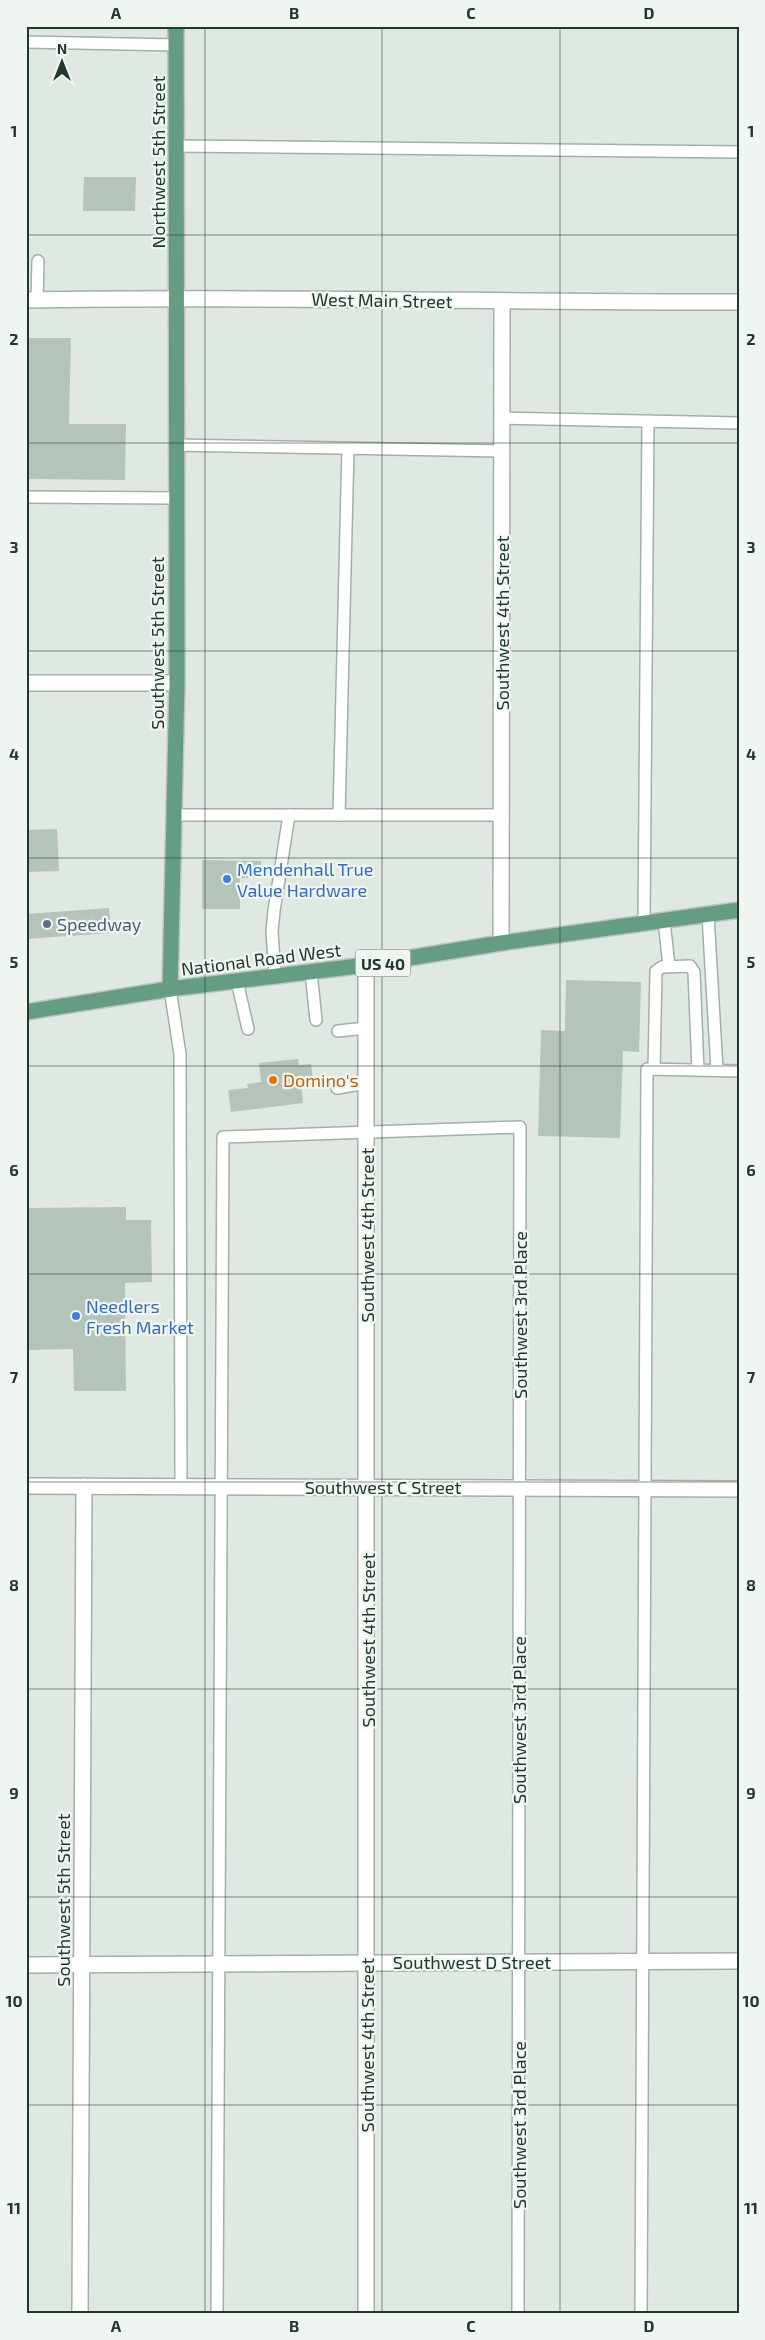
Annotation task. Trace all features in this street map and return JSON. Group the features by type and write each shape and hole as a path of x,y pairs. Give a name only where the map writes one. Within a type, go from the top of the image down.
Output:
{"main road":[{"name":"Northwest 5th Street","path":"176,26 176,297"},
{"name":"Southwest 5th Street","path":"170,989 177,683 176,297"},
{"name":"National Road West","path":"26,1012 170,989 366,965 502,943 739,910"}],"street":[{"name":"West Main Street","path":"31,300 176,297 502,302 739,302"},
{"name":"Southwest 4th Street","path":"502,302 502,943"},
{"path":"26,682 177,683"},
{"name":"Southwest 4th Street","path":"366,965 368,1487 366,2314"},
{"name":"Southwest C Street","path":"26,1486 739,1489"},
{"name":"Southwest 5th Street","path":"80,2314 84,1486"},
{"name":"Southwest D Street","path":"26,1965 739,1961"}],"lane":[{"path":"26,42 176,45"},
{"path":"176,146 739,152"},
{"path":"31,300 38,261"},
{"path":"502,418 739,423"},
{"path":"644,924 648,421"},
{"path":"176,445 502,450"},
{"path":"339,815 348,448"},
{"path":"26,497 176,498"},
{"path":"174,815 502,815"},
{"path":"275,976 273,921 289,815"},
{"path":"708,915 717,1070"},
{"path":"664,921 670,966"},
{"path":"654,1069 656,975 659,968 690,966 694,972 698,1070"},
{"path":"311,972 316,1020"},
{"path":"237,981 248,1029"},
{"path":"170,989 180,1054 181,1486"},
{"path":"338,1031 366,1028"},
{"path":"641,2314 647,1068 739,1071"},
{"path":"337,1088 367,1083"},
{"name":"Southwest 3rd Place","path":"367,1132 520,1127 518,2314"},
{"path":"218,2314 223,1137 367,1132"}],"building":[{"path":"84,177 136,177 135,211 83,211"},
{"path":"26,338 71,338 69,424 126,424 125,480 26,479"},
{"path":"57,829 59,871 26,872 26,830"},
{"path":"202,860 261,861 261,878 240,878 240,909 202,909"},
{"path":"109,908 111,933 26,939 26,914"},
{"path":"566,980 641,982 639,1052 623,1051 620,1138 538,1136 541,1030 565,1031"},
{"path":"298,1059 299,1065 311,1064 313,1080 301,1081 303,1103 231,1112 228,1090 248,1088 247,1084 261,1082 259,1063"},
{"name":"Needlers Fresh Market","path":"126,1207 126,1220 151,1220 152,1282 125,1283 126,1391 74,1391 73,1349 26,1350 26,1208"}],"place":[{"name":"Mendenhall True Value Hardware","path":"227,879"},
{"name":"Speedway","path":"47,924"},
{"name":"Domino's","path":"273,1080"},
{"name":"Needlers Fresh Market","path":"76,1316"}]}
